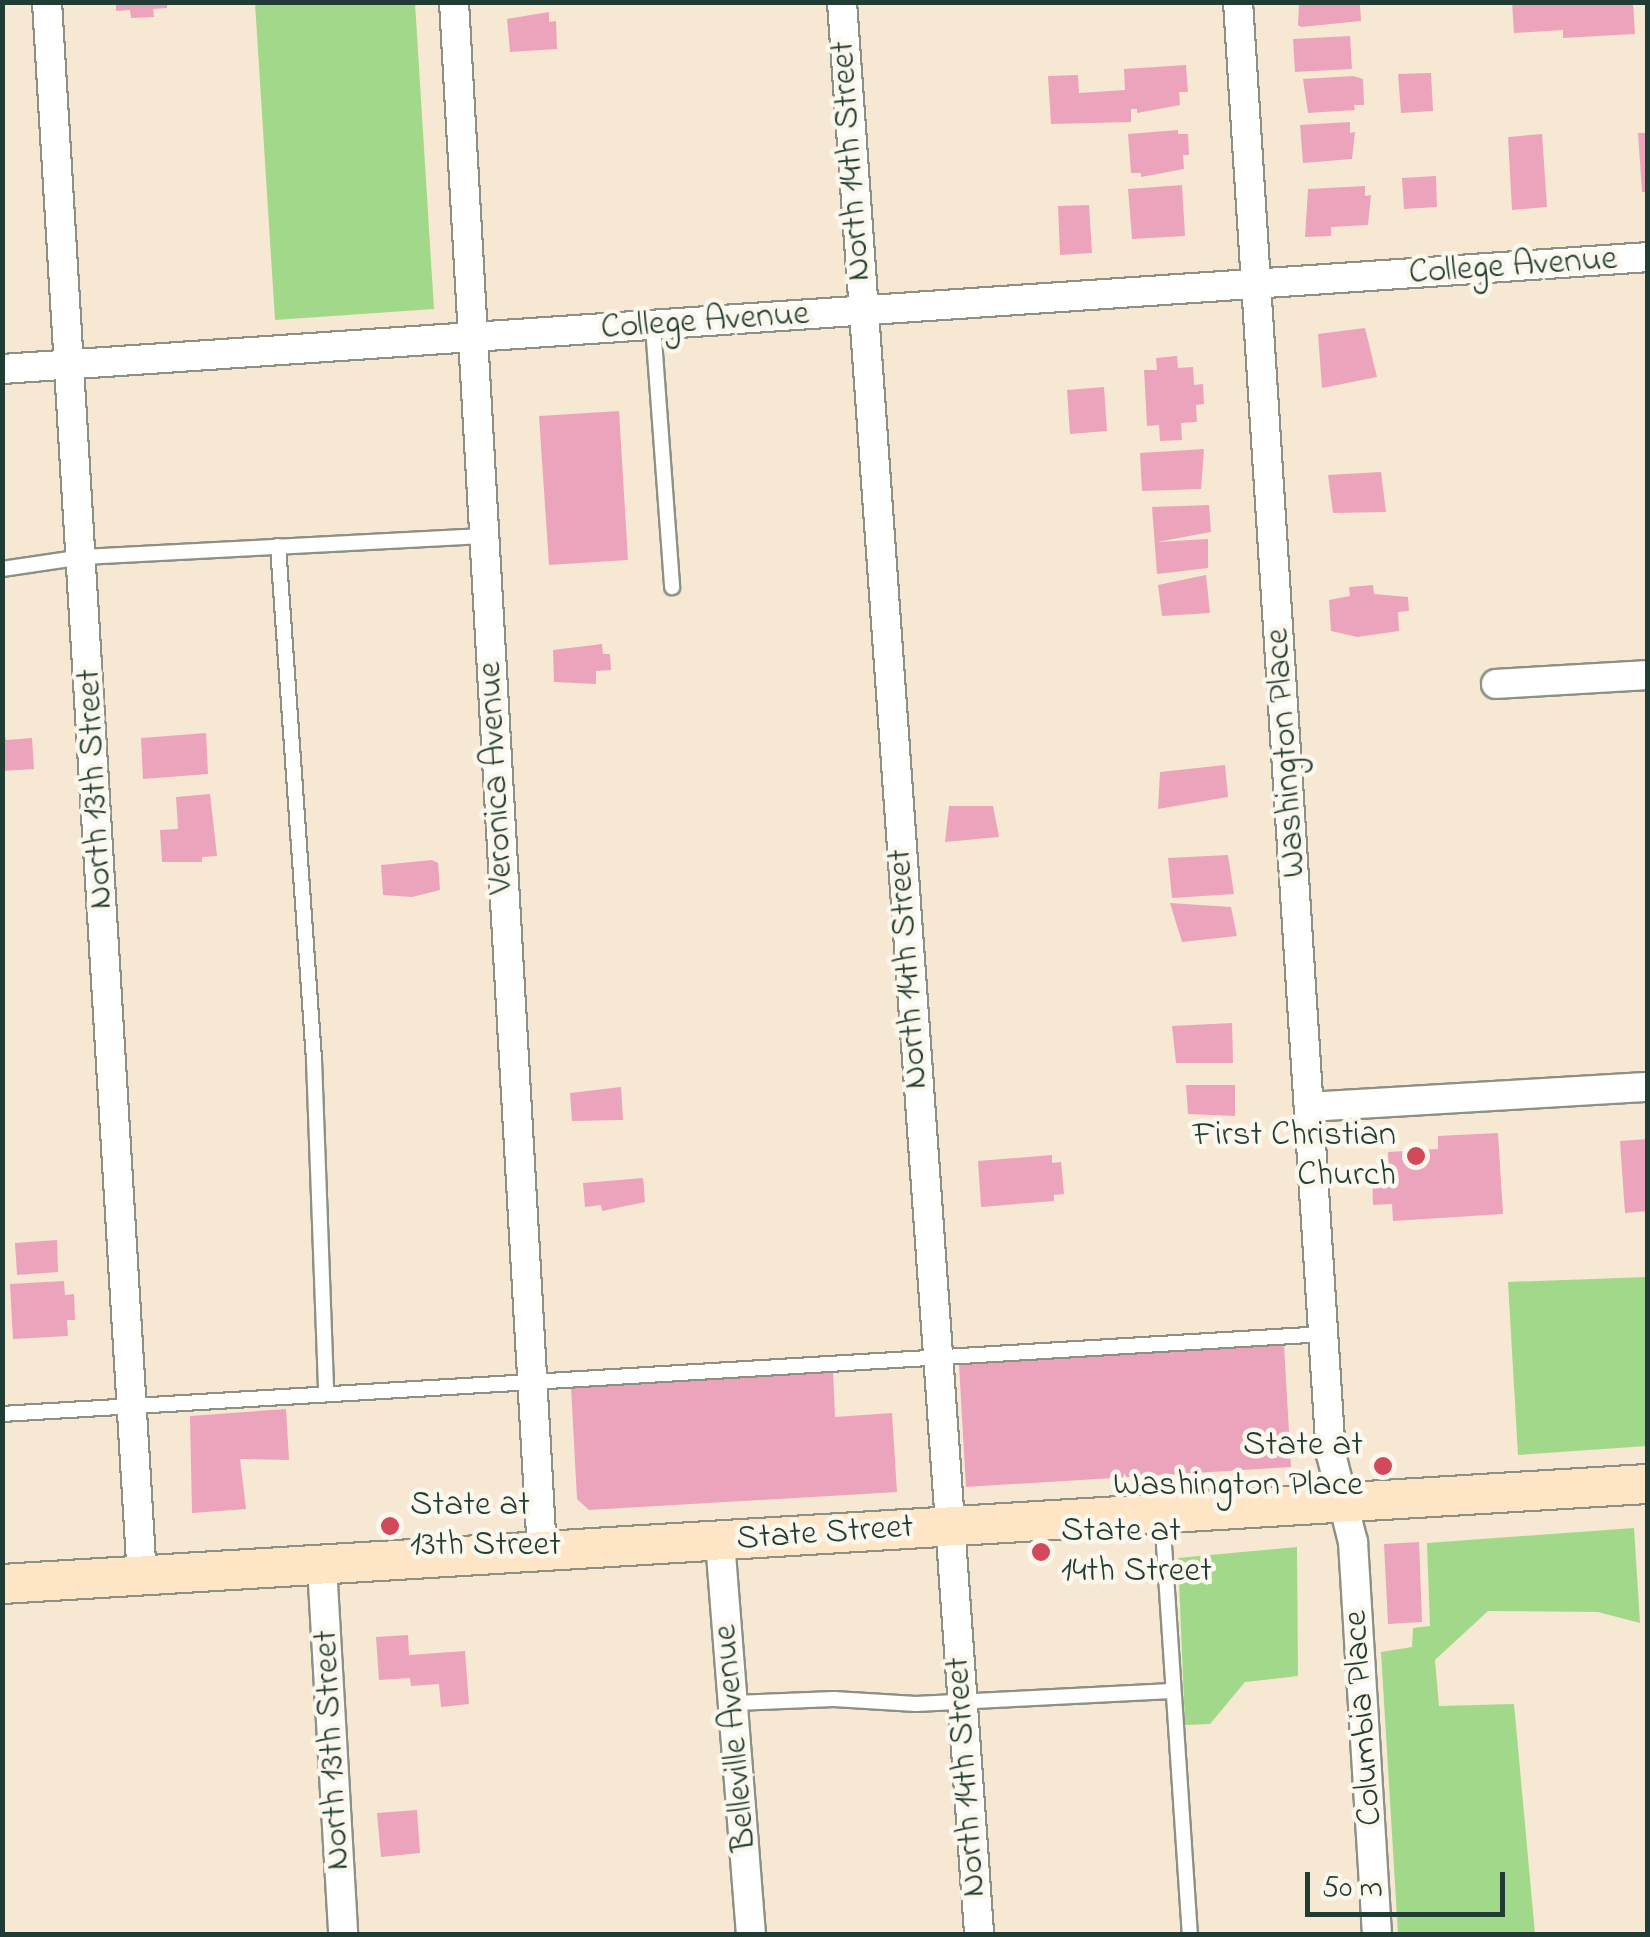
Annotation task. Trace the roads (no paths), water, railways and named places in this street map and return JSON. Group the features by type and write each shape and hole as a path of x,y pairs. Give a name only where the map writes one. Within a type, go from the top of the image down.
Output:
{"main road":[{"name":"State Street","path":"2,1584 1648,1484"}],"street":[{"name":"North 13th Street","path":"46,2 83,557 142,1576"},
{"name":"Veronica Avenue","path":"454,2 470,339 542,1552"},
{"name":"North 14th Street","path":"842,2 979,1934"},
{"name":"Washington Place","path":"1238,2 1331,1454 1344,1502"},
{"name":"College Avenue","path":"2,369 1648,258"},
{"path":"1496,684 1648,675"},
{"path":"1309,1107 1648,1088"},
{"name":"Columbia Place","path":"1344,1502 1353,1542 1377,1934"},
{"name":"Belleville Avenue","path":"720,1541 751,1934"},
{"name":"North 13th Street","path":"322,1566 343,1934"}],"lane":[{"path":"653,326 672,587"},
{"path":"2,569 83,557 483,536"},
{"path":"278,546 314,1060 326,1394"},
{"path":"2,1414 1324,1334"},
{"path":"1162,1514 1190,1934"},
{"path":"735,1703 845,1699 916,1704 1172,1691"}],"place":[{"name":"First Christian Church","path":"1416,1156"},
{"name":"State at Washington Place","path":"1383,1466"},
{"name":"State at 13th Street","path":"390,1526"},
{"name":"State at 14th Street","path":"1041,1552"}]}
